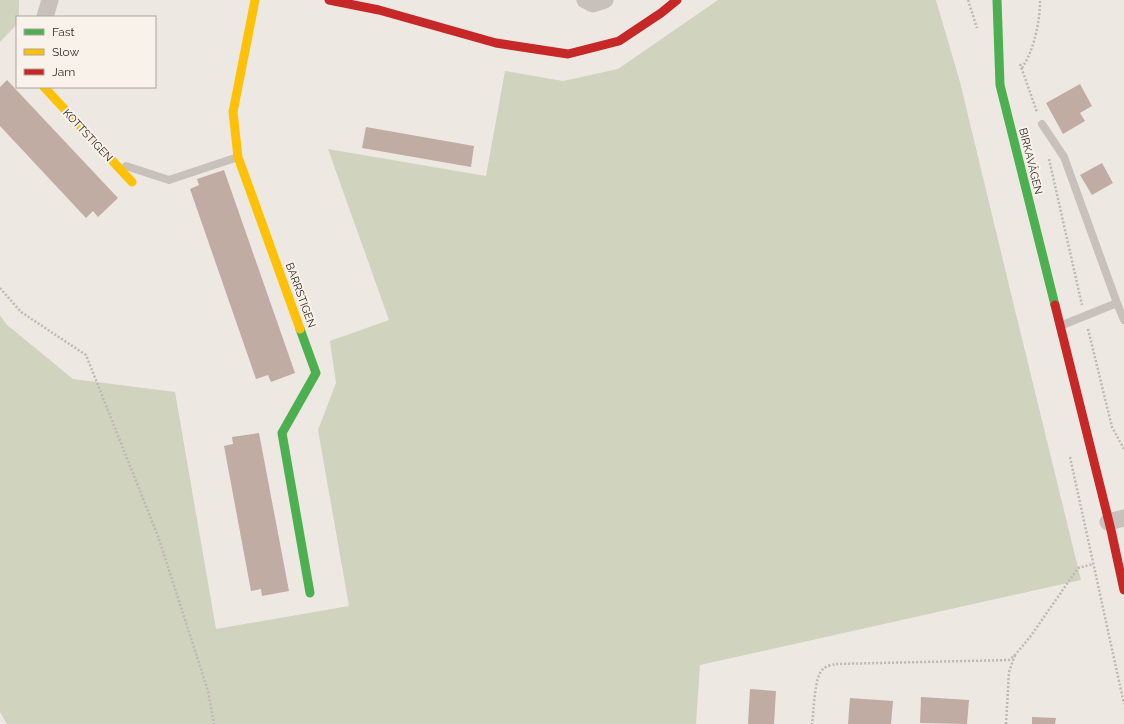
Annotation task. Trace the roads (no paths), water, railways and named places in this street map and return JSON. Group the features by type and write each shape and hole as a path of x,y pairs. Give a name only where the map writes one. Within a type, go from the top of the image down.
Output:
{"street":[{"path":"45,16 50,0"},
{"name":"BARRSTIGEN","path":"255,0 233,112 238,157 316,373 282,433 310,593"},
{"path":"329,0 379,10 496,43 568,54 619,41 661,13 676,0"},
{"path":"585,0 593,4 605,0"},
{"name":"BIRKAVÄGEN","path":"996,0 1000,85 1060,326 1116,520 1124,590"},
{"name":"KOTTSTIGEN","path":"45,88 132,182"}],"lane":[{"name":"BIRKAVÄGEN","path":"1042,124 1064,157 1124,320"},
{"path":"113,162 169,180 238,157"},
{"path":"1060,326 1117,303"}]}
